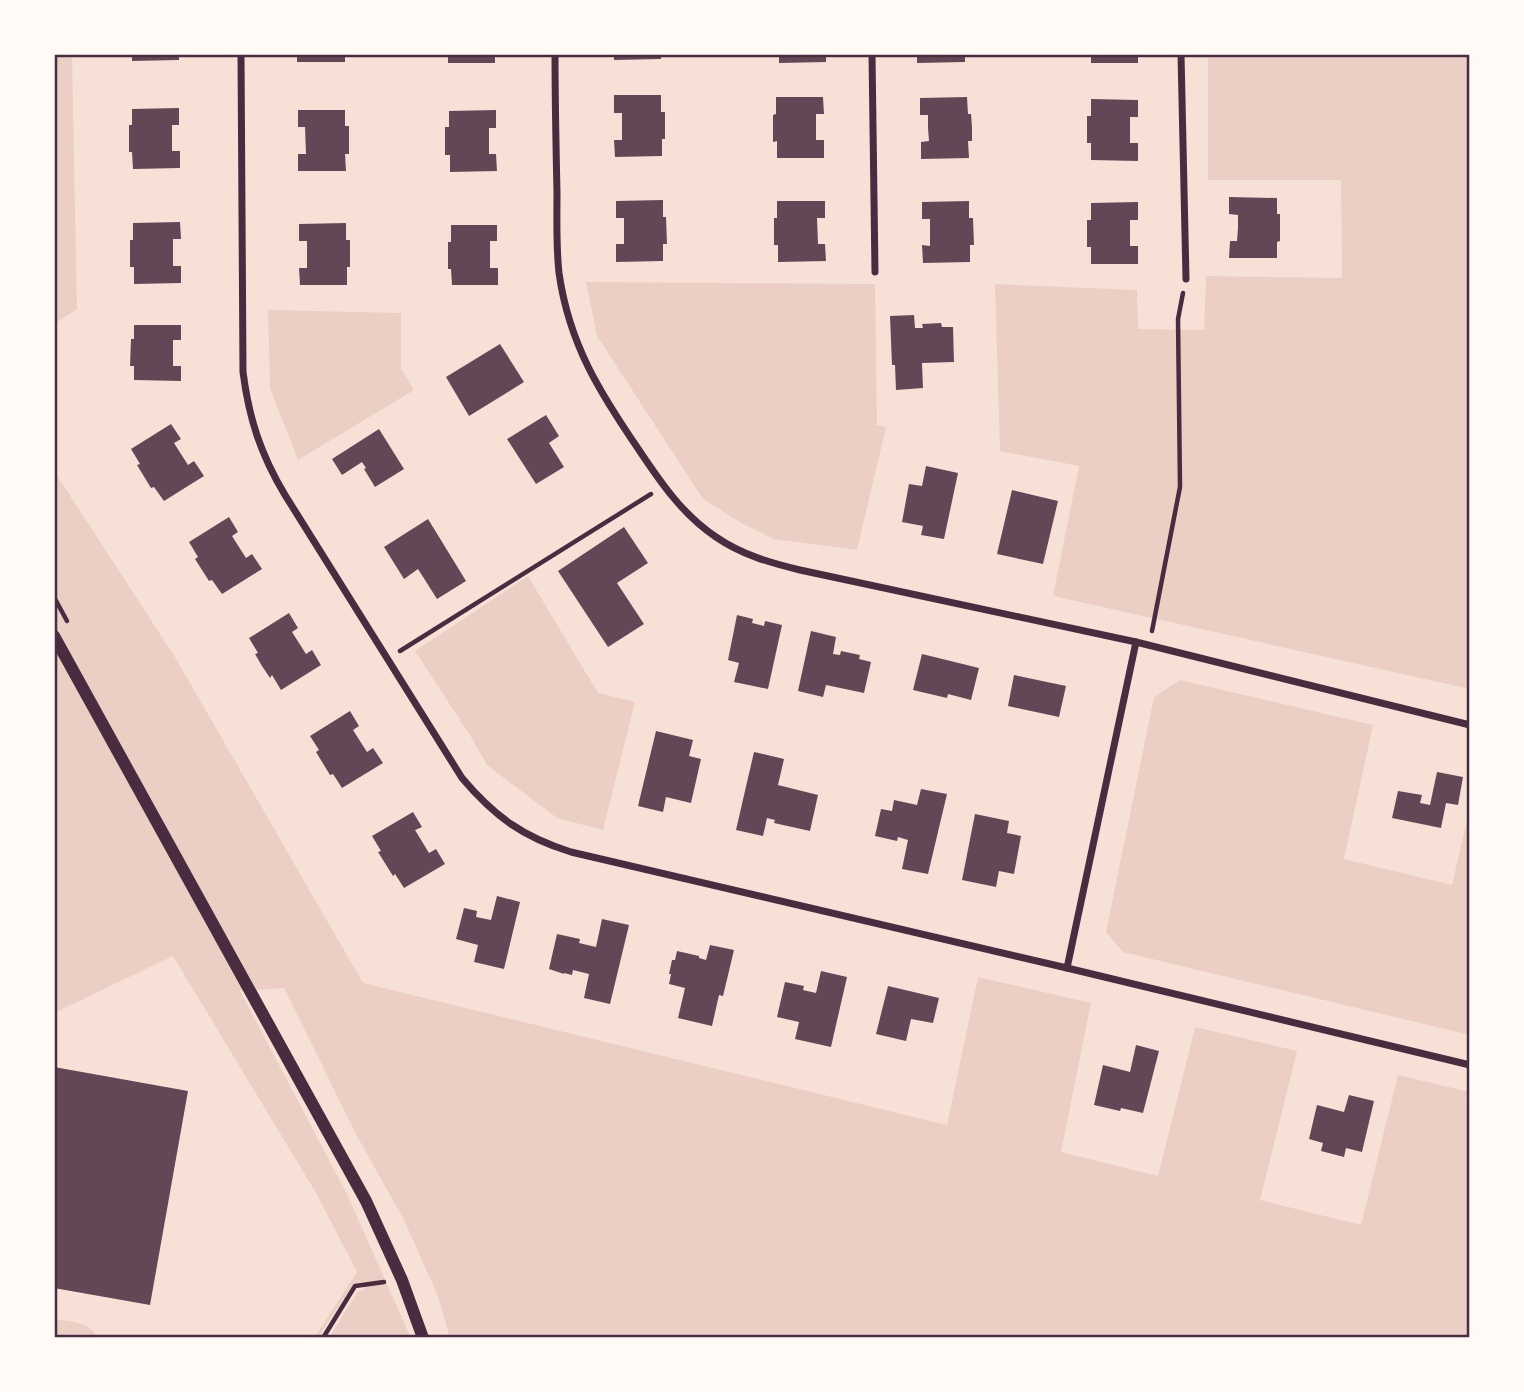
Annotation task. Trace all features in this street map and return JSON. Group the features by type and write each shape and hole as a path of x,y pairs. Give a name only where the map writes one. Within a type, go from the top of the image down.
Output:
{"street":[{"path":"241,54 243,372 253,425 261,449 272,473 462,778 494,812 531,837 571,852 1470,1065"},
{"path":"555,54 558,258 566,308 576,342 587,368 614,414 663,486 697,523 718,538 757,558 800,570 1149,645 1470,725"},
{"path":"872,54 875,272"},
{"path":"1181,54 1186,279"},
{"path":"54,636 366,1201 402,1280 423,1338"},
{"path":"1068,968 1136,642"}],"path":[{"path":"1149,645 1180,487 1178,319 1186,279"},
{"path":"388,659 663,486"},
{"path":"323,1338 355,1286 402,1280"}],"shaded area":[{"path":"54,54 72,54 77,309 54,324"},
{"path":"1208,54 1470,54 1470,689 1053,596 1079,466 1000,451 995,284 1137,290 1138,329 1204,330 1206,276 1342,278 1341,180 1208,180"},
{"path":"586,282 875,284 877,425 886,427 857,550 774,539 741,523 703,499 597,336"},
{"path":"268,310 401,313 401,368 414,390 298,460 270,388"},
{"path":"54,471 175,657 363,983 947,1125 978,977 1091,1003 1061,1152 1158,1176 1195,1027 1297,1051 1260,1200 1361,1225 1398,1075 1470,1092 1470,1338 450,1338 438,1296 403,1218 358,1138 284,988 240,991 346,1192 411,1338 329,1338 358,1291 365,1290 361,1282 353,1284 318,1338 314,1338 357,1272 316,1193 173,956 54,1013"},
{"path":"528,576 598,693 635,702 603,830 557,818 487,765 415,651"},
{"path":"1180,680 1373,725 1344,859 1452,885 1470,807 1470,1035 1123,952 1106,932 1154,697"},
{"path":"54,1319 85,1325 97,1338 54,1338"}],"building":[{"path":"132,54 179,54 179,60 132,61"},
{"path":"297,54 345,54 345,62 297,62"},
{"path":"448,54 495,54 495,63 448,63"},
{"path":"614,54 661,54 661,59 614,60"},
{"path":"779,54 826,54 826,62 779,63"},
{"path":"917,54 965,54 965,62 917,63"},
{"path":"1091,54 1138,54 1138,63 1091,63"},
{"path":"614,95 661,95 661,112 665,112 662,156 615,157 614,140 622,140 622,113 614,113"},
{"path":"776,97 823,97 824,114 816,114 816,140 824,140 824,158 777,158 777,141 773,142"},
{"path":"967,97 972,127 972,141 968,141 969,158 921,159 921,142 929,141 928,115 920,115 920,98"},
{"path":"1091,99 1138,100 1138,117 1130,117 1130,143 1138,143 1138,161 1091,160 1091,143 1087,143 1087,116 1091,116"},
{"path":"179,108 179,125 172,125 172,151 180,151 180,168 133,169 132,152 129,152 132,109"},
{"path":"298,110 345,110 345,126 349,126 349,154 345,154 346,171 298,171 298,154 306,154 305,127 298,127"},
{"path":"496,110 496,128 489,128 489,154 496,154 497,171 450,172 450,155 445,155 445,127 449,127 449,111"},
{"path":"1229,197 1277,198 1280,241 1277,242 1277,258 1229,258 1230,241 1237,241 1238,215 1229,214"},
{"path":"663,200 667,244 663,244 663,261 616,262 616,244 624,244 624,218 616,218 616,201"},
{"path":"777,201 825,201 825,218 817,218 818,244 825,244 826,261 778,262 778,245 774,245"},
{"path":"969,201 974,245 970,245 970,262 923,263 922,245 930,246 930,219 922,219 922,202"},
{"path":"1138,202 1138,220 1130,220 1130,246 1138,246 1138,264 1091,264 1091,247 1087,247 1087,220 1091,220 1091,203"},
{"path":"180,222 181,239 173,239 173,266 181,266 181,283 134,284 134,267 130,267 133,223"},
{"path":"346,223 346,240 350,240 347,285 300,285 299,268 307,268 307,241 299,241 299,224"},
{"path":"451,225 497,225 497,241 490,241 490,268 498,268 498,285 452,285 451,269 448,269"},
{"path":"914,315 915,328 923,328 922,324 941,323 942,327 953,327 954,362 922,363 923,388 896,390 890,316"},
{"path":"134,325 181,325 181,340 173,340 173,366 181,366 181,381 134,380 134,366 130,366"},
{"path":"500,344 524,382 469,416 446,377"},
{"path":"546,415 559,436 549,443 564,467 536,484 507,439"},
{"path":"171,424 181,439 174,443 188,465 194,461 204,476 164,501 154,487 151,488 131,449"},
{"path":"379,429 404,469 375,487 362,462 342,475 332,459"},
{"path":"926,466 958,473 944,539 921,535 923,526 902,522 909,484 922,486"},
{"path":"1012,490 1058,501 1043,564 997,554"},
{"path":"229,517 238,532 232,536 246,558 252,554 262,569 222,594 212,580 209,581 195,559 198,557 189,542"},
{"path":"428,519 466,581 437,599 418,569 404,579 384,547"},
{"path":"624,527 648,563 617,583 644,624 608,647 558,571"},
{"path":"289,613 298,628 292,632 306,654 312,650 321,665 281,690 272,675 270,678 262,666 249,638"},
{"path":"737,615 753,619 752,623 764,626 765,621 782,625 768,689 734,682 739,663 728,660"},
{"path":"811,631 836,637 833,654 840,655 841,651 860,655 859,659 871,662 864,693 826,685 823,697 798,691"},
{"path":"922,654 979,668 971,700 948,694 947,698 913,690"},
{"path":"1014,675 1066,686 1059,717 1008,706"},
{"path":"350,711 359,726 353,730 367,752 373,748 383,763 342,788 333,774 330,775 310,736"},
{"path":"656,731 693,740 689,756 701,759 691,803 666,797 663,812 638,806"},
{"path":"754,752 784,759 778,785 818,795 810,831 774,823 775,820 767,818 763,836 736,830"},
{"path":"1437,772 1463,777 1458,805 1446,803 1441,828 1392,818 1398,791 1422,795 1420,803 1430,805"},
{"path":"921,789 947,794 928,874 902,869 908,840 898,837 897,841 875,836 881,809 892,811 894,800 917,805"},
{"path":"413,812 422,827 415,830 429,853 436,849 445,864 404,888 378,852 381,851 372,836"},
{"path":"975,814 1009,821 1007,833 1021,836 1014,874 999,871 996,887 962,880"},
{"path":"497,896 520,902 504,969 474,962 478,945 456,939 464,908 477,911 476,917 491,920"},
{"path":"602,919 629,925 610,1004 584,998 589,974 573,970 572,975 564,974 549,969 557,934 580,939 579,943 596,947"},
{"path":"710,945 734,950 723,996 719,995 712,1026 678,1018 685,988 669,984 672,960 675,960 677,951 706,960"},
{"path":"821,971 847,977 831,1047 795,1039 799,1022 777,1017 785,982 804,986 803,990 816,993"},
{"path":"888,986 939,998 933,1023 911,1019 906,1041 876,1034"},
{"path":"1136,1045 1159,1051 1143,1113 1094,1105 1103,1065 1130,1072"},
{"path":"54,1067 188,1091 150,1305 54,1288"},
{"path":"1349,1095 1374,1101 1362,1152 1346,1148 1344,1157 1321,1151 1323,1143 1309,1139 1317,1105 1344,1112"}]}
